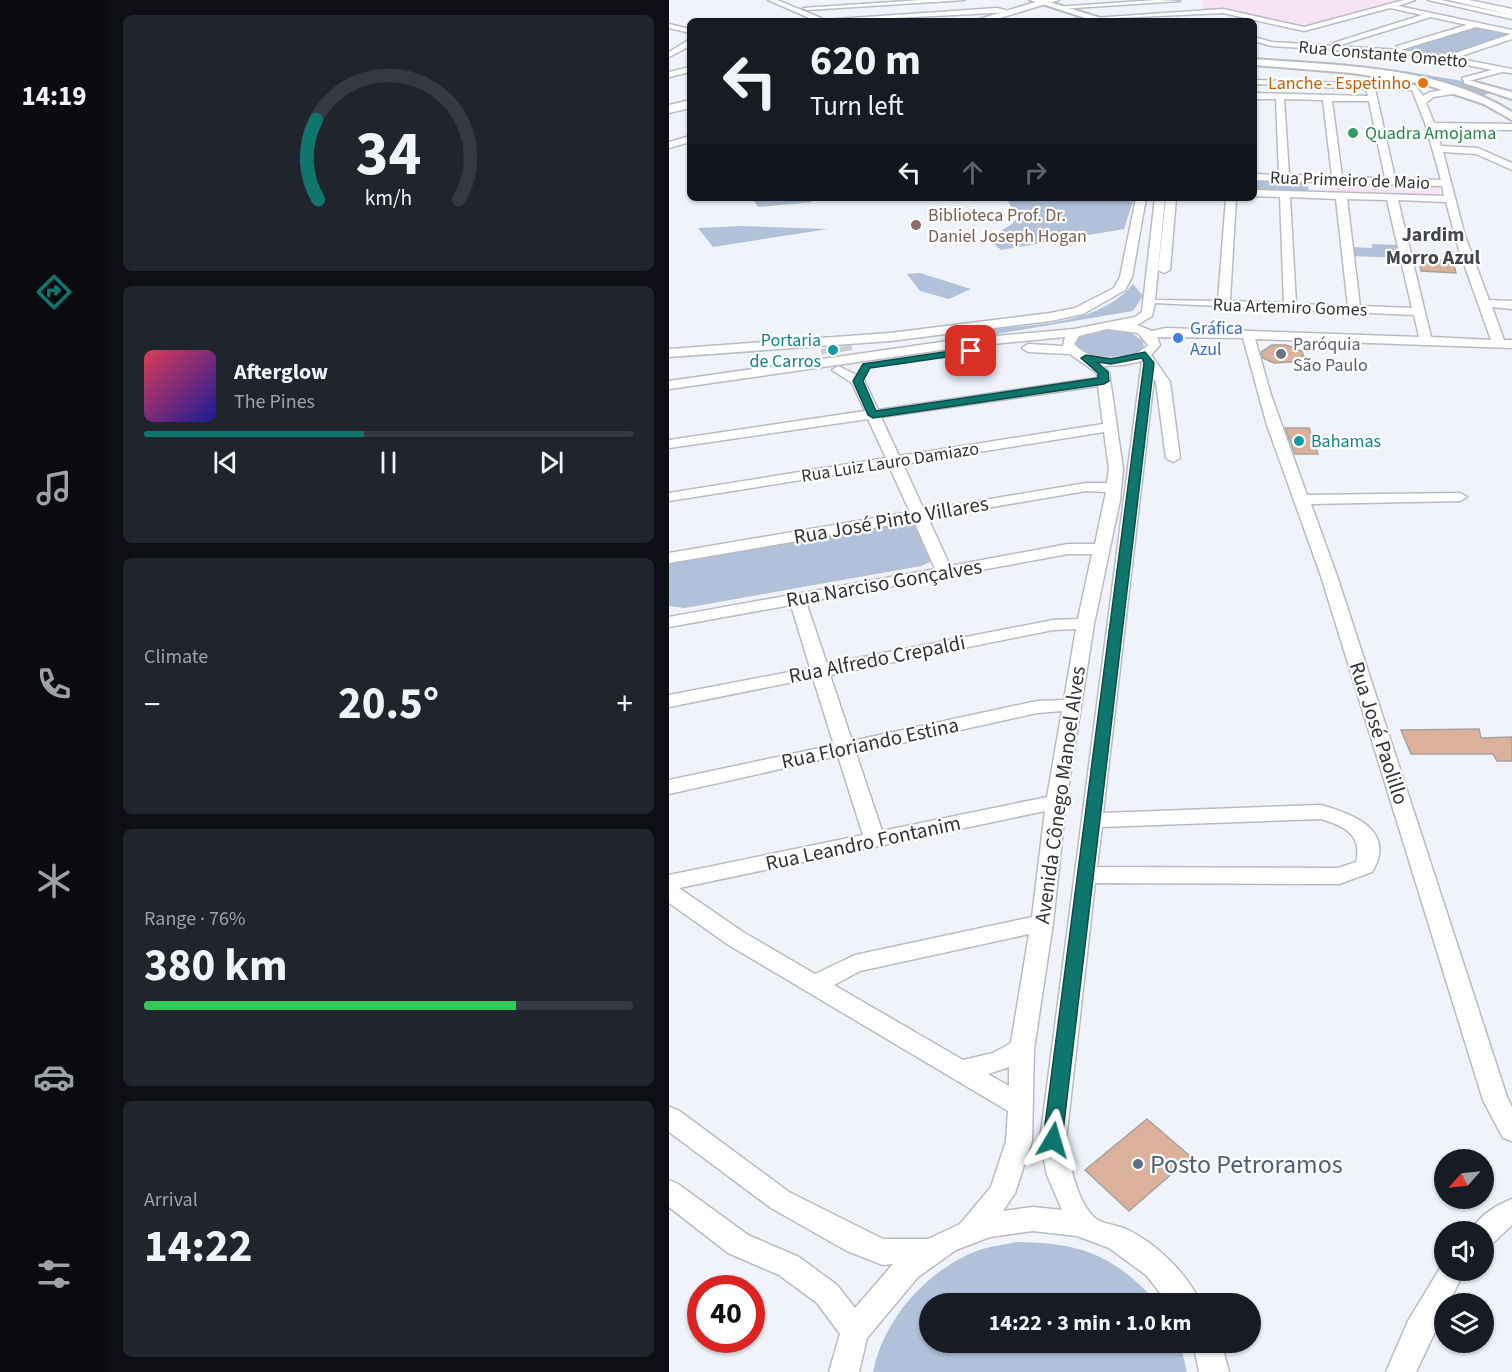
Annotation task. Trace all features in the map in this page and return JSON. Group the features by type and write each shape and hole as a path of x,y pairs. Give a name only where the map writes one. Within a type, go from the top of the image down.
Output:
{"highway":[{"path":"988,18 1070,0"},
{"path":"1454,0 1512,9"},
{"path":"1464,0 1512,9"},
{"path":"1003,18 1047,4"},
{"path":"669,104 687,99"},
{"path":"669,110 687,105"}],"main road":[{"path":"1025,0 1047,4 1090,18"},
{"path":"1257,61 1284,62 1404,78 1470,81 1512,96"},
{"path":"1257,61 1404,78 1472,96 1512,117"},
{"path":"1472,96 1496,96 1501,92"}],"street":[{"path":"771,0 817,18"},
{"path":"785,0 830,18"},
{"path":"807,8 962,0"},
{"path":"1257,20 1304,29 1412,0"},
{"path":"1431,0 1512,17"},
{"path":"1485,0 1512,9"},
{"path":"1047,4 1191,1 1193,15"},
{"path":"1193,15 1199,1"},
{"path":"1390,6 1512,34"},
{"path":"881,18 997,10 1009,12"},
{"path":"1135,18 1223,11 1246,18"},
{"path":"1332,48 1333,44 1431,15"},
{"path":"1396,51 1476,24"},
{"path":"669,26 687,30"},
{"path":"1284,62 1304,29"},
{"path":"1448,57 1512,34"},
{"name":"Rua Constante Ometto","path":"1257,40 1293,46 1396,51 1448,57 1510,69"},
{"path":"669,55 687,45"},
{"path":"1470,81 1510,69"},
{"path":"669,75 687,70"},
{"path":"1357,71 1359,85"},
{"path":"1257,82 1370,85 1404,78 1415,88 1423,100 1473,275 1487,303 1499,344"},
{"path":"1370,85 1391,182"},
{"path":"1423,100 1430,95 1456,91"},
{"path":"1257,96 1373,99"},
{"path":"1280,97 1284,178"},
{"path":"1327,98 1337,179"},
{"path":"1429,126 1512,127"},
{"path":"1463,128 1512,135"},
{"path":"669,145 687,140"},
{"path":"1439,153 1496,159 1512,167"},
{"name":"Rua Primeiro de Maio","path":"1257,177 1445,183"},
{"path":"1313,179 1315,195"},
{"path":"1257,193 1451,200"},
{"path":"1285,194 1290,307"},
{"path":"1341,195 1354,309"},
{"path":"1392,198 1426,341"},
{"path":"669,353 827,349 1079,311 1102,302 1119,290 1126,277 1140,201"},
{"path":"669,385 962,344 1074,333 1094,326 1121,325 1139,320 1149,313 1160,201"},
{"name":"Avenida Cônego Manoel Alves","path":"1085,1225 1065,1196 1057,1168 1053,1140 1148,347 1160,302 1171,201"},
{"path":"1224,304 1231,201"},
{"name":"Rua Artemiro Gomes","path":"1160,302 1420,312"},
{"path":"1487,303 1512,305"},
{"path":"1121,325 1148,347 1163,382 1173,458"},
{"path":"669,393 991,348 1079,354 1111,362 1148,347 1166,332 1512,344"},
{"path":"1074,333 1069,339 1079,354"},
{"name":"Rua José Paolillo","path":"1248,334 1276,426 1304,500 1495,1100 1512,1130"},
{"path":"845,347 962,344"},
{"path":"732,376 827,349"},
{"name":"Avenida Cônego Manoel Alves","path":"972,1229 1002,1193 1019,1141 1022,1049 1042,923 1056,802 1085,624 1116,469 1103,372 1079,354"},
{"path":"858,381 866,366"},
{"path":"838,370 858,381 944,571"},
{"path":"669,444 1104,381"},
{"name":"Rua Luiz Lauro Damiazo","path":"669,497 1111,427"},
{"name":"Rua José Pinto Villares","path":"669,558 1086,487 1113,488"},
{"path":"1304,500 1460,497"},
{"name":"Rua Narciso Gonçalves","path":"669,622 1068,549 1100,549"},
{"path":"797,599 874,839"},
{"name":"Rua Alfredo Crepaldi","path":"669,700 1053,625 1085,624"},
{"name":"Rua Floriando Estina","path":"669,787 1038,706 1073,705"},
{"name":"Rua Leandro Fontanim","path":"669,883 1056,802"},
{"path":"1085,875 1339,876 1365,867 1370,853 1368,838 1350,820 1321,812 1092,820"},
{"path":"669,892 735,938 1019,1105"},
{"path":"814,985 855,964 1042,923"},
{"path":"958,1071 998,1062 1022,1049"},
{"path":"669,1118 780,1200 857,1242 883,1252 928,1251"},
{"path":"669,1192 738,1244 789,1266 827,1294 855,1332"},
{"path":"1494,1226 1512,1211"},
{"path":"844,1372 855,1332 890,1283 928,1251 972,1229 1009,1220 1047,1218 1085,1225 1133,1247 1174,1282 1180,1293"},
{"path":"1401,1372 1418,1330 1446,1281"},
{"path":"1210,1353 1214,1372"}],"shaded area":[{"path":"1202,0 1408,0 1307,27 1237,11 1205,10 1202,9"},
{"path":"1473,27 1511,35 1449,54 1406,50"},
{"path":"1403,71 1463,81 1495,92 1480,96 1393,73"},
{"path":"1257,177 1307,179 1309,193 1257,191"},
{"path":"1328,181 1439,185 1442,198 1330,193"},
{"path":"754,201 812,202 758,207"},
{"path":"1008,201 1133,201 1124,229 1001,250 988,239 1012,224 1017,218"},
{"path":"742,226 828,229 713,247 698,228"},
{"path":"1372,244 1398,245 1402,258 1351,256 1350,247 1372,248"},
{"path":"920,273 971,289 949,299 920,291 907,274"},
{"path":"1133,284 1143,296 1133,311 990,335 986,330 1046,324 1085,315 1119,298"},
{"path":"1095,327 1127,330 1143,341 1144,351 1116,357 1096,356 1079,349 1072,343 1077,333"},
{"path":"914,520 930,557 930,562 921,566 685,608 669,606 669,559"},
{"path":"1016,1242 1060,1245 1078,1249 1110,1262 1148,1293 919,1293 919,1353 1182,1353 1187,1372 873,1372 887,1333 911,1298 942,1269 960,1258 988,1247"}],"building":[{"path":"1419,259 1453,261 1456,273 1421,271"},
{"name":"Paróquia São Paulo","path":"1272,345 1286,345 1302,351 1305,361 1274,363 1263,358 1261,352"},
{"name":"Bahamas","path":"1285,428 1309,428 1318,454 1295,454"},
{"path":"1479,729 1481,738 1512,737 1512,761 1497,761 1493,754 1411,754 1401,730"},
{"name":"Posto Petroramos","path":"1147,1119 1191,1157 1129,1211 1085,1170"}],"tunnel":[{"path":"845,346 846,351"},
{"path":"827,348 828,353"}],"place":[{"name":"Lanche - Espetinho","path":"1423,83"},
{"name":"Quadra Amojama","path":"1353,133"},
{"name":"Biblioteca Prof. Dr. Daniel Joseph Hogan","path":"916,225"},
{"name":"Gráfica Azul","path":"1178,338"},
{"name":"Portaria de Carros","path":"833,350"},
{"name":"Paróquia São Paulo","path":"1281,354"},
{"name":"Bahamas","path":"1299,441"},
{"name":"Posto Petroramos","path":"1138,1164"}],"district":[{"name":"Jardim Morro Azul","path":"1433,246"}],"route":[{"path":"971,351 866,366 858,381 873,415 1104,381 1103,372 1086,358 1111,362 1145,355 1149,363 1053,1140"}]}
